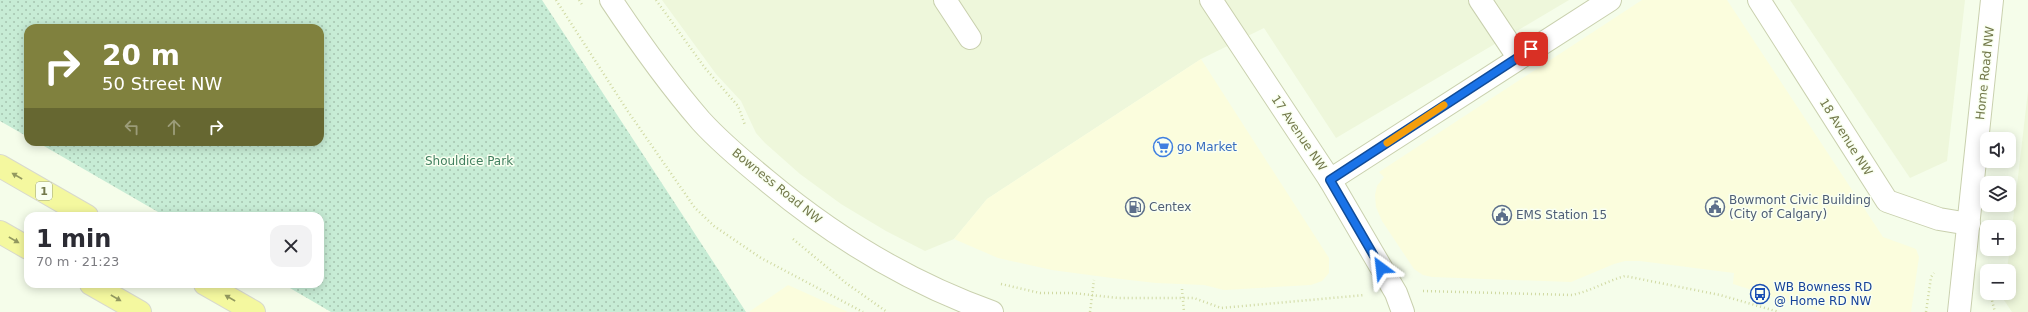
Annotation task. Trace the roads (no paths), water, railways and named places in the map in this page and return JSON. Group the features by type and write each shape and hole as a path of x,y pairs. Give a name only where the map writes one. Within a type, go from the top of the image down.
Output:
{"highway":[{"name":"1","path":"0,166 80,212"},
{"path":"0,232 24,246"},
{"path":"98,288 140,312"},
{"path":"212,288 254,312"}],"street":[{"name":"Bowness Road NW","path":"611,0 660,72 702,122 746,164 792,202 842,237 894,268 948,294 992,312"},
{"path":"945,0 970,38"},
{"name":"17 Avenue NW","path":"1211,0 1330,180 1396,293 1403,312"},
{"path":"1480,0 1518,58"},
{"path":"1330,180 1610,0"},
{"name":"18 Avenue NW","path":"1759,0 1887,202 1939,220 1969,224"},
{"name":"Home Road NW","path":"1959,312 1992,0"}],"place":[{"name":"go Market","path":"1163,147"},
{"name":"Centex","path":"1135,207"},
{"name":"Bowmont Civic Building (City of Calgary)","path":"1715,207"},
{"name":"EMS Station 15","path":"1502,215"},
{"name":"WB Bowness RD @ Home RD NW","path":"1760,294"}],"park label":[{"name":"Shouldice Park","path":"469,161"}]}
